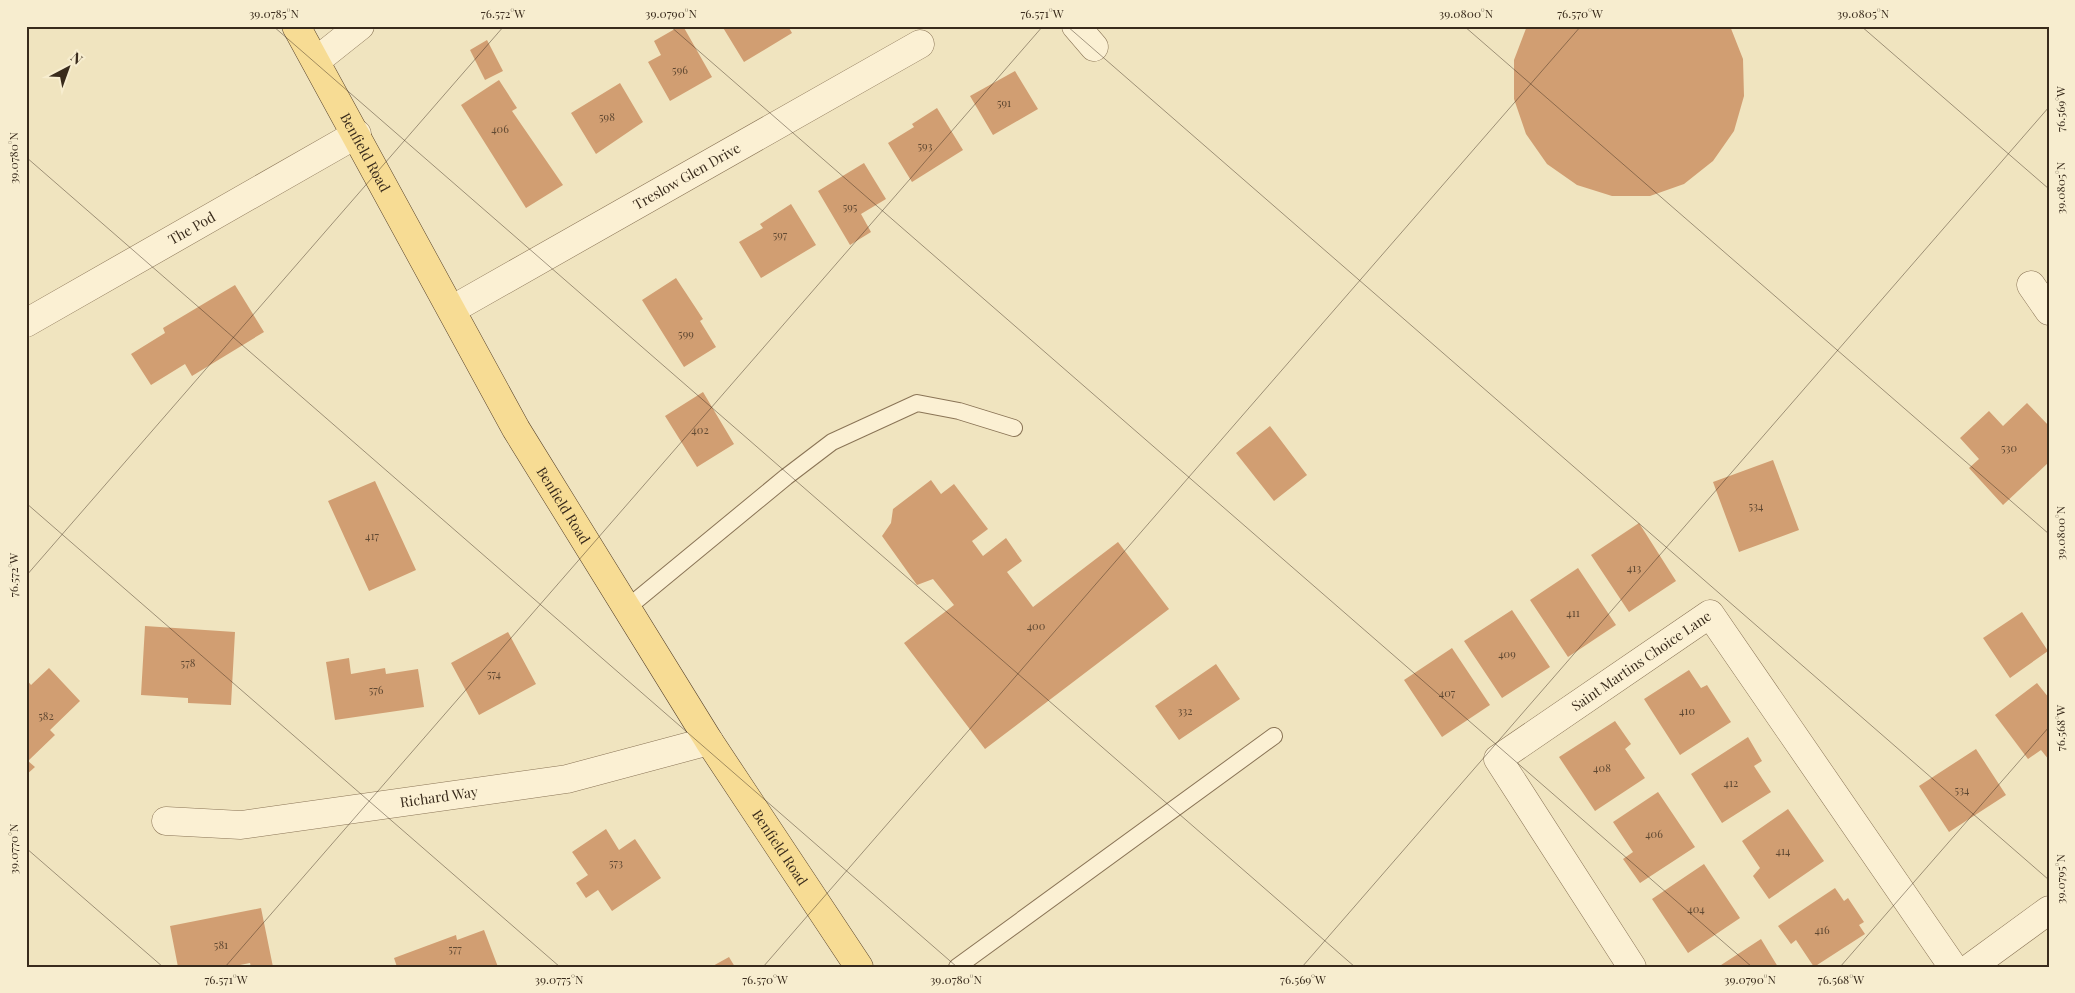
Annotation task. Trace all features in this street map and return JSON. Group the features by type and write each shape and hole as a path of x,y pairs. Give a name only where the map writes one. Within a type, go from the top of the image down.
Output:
{"main road":[{"name":"Benfield Road","path":"296,26 453,309 516,429 709,741 859,967"}],"street":[{"path":"316,61 360,26"},
{"path":"1076,26 1094,47"},
{"name":"Treslow Glen Drive","path":"453,309 920,44"},
{"name":"The Pod","path":"26,323 357,134"},
{"path":"2032,284 2049,311"},
{"name":"Saint Martins Choice Lane","path":"1632,967 1498,759 1710,614 1953,967"},
{"name":"Richard Way","path":"166,821 241,825 567,779 709,741"},
{"path":"1971,967 2049,910"}],"lane":[{"path":"627,608 786,477 840,438 917,403 959,411 1014,428"},
{"path":"957,967 1274,736"}],"building":[{"path":"683,26 712,77 670,101 648,62 661,55 654,41"},
{"path":"722,26 788,26 792,33 744,62"},
{"path":"1527,26 1730,26 1743,59 1744,96 1734,131 1713,161 1684,184 1650,196 1612,196 1577,185 1547,164 1526,134 1514,99 1514,60"},
{"path":"487,40 503,71 485,80 470,50"},
{"path":"1015,71 1038,109 993,135 970,96"},
{"path":"499,80 517,108 512,111 563,185 526,208 461,105"},
{"path":"620,83 643,122 596,154 571,113"},
{"path":"937,108 963,150 912,182 888,143 914,127 912,124"},
{"path":"864,163 886,199 861,214 871,232 850,245 818,191"},
{"path":"791,204 816,245 761,278 739,242 763,228 760,224"},
{"path":"676,278 703,319 700,321 716,347 684,367 642,300"},
{"path":"235,285 264,332 192,376 185,364 151,385 131,354 165,333 163,328"},
{"path":"703,392 734,444 697,467 665,416"},
{"path":"2027,403 2049,426 2049,462 2003,505 1969,468 1979,459 1960,438 1989,411 2003,426"},
{"path":"1270,426 1307,475 1274,501 1236,453"},
{"path":"1773,460 1799,530 1739,552 1713,482"},
{"path":"931,480 941,494 954,484 988,529 972,541 983,556 1006,538 1022,561 1007,572 1033,607 1118,542 1169,609 985,749 904,643 954,605 933,579 917,585 882,536 891,523 893,509"},
{"path":"375,481 416,570 369,591 328,501"},
{"path":"1639,523 1676,581 1629,612 1591,555"},
{"path":"1578,568 1616,625 1568,657 1530,600"},
{"path":"1512,610 1550,667 1502,698 1464,641"},
{"path":"2022,612 2048,651 2010,678 1983,638"},
{"path":"145,626 235,632 231,705 188,703 188,698 141,695"},
{"path":"508,632 536,684 479,715 451,663"},
{"path":"1452,648 1490,705 1442,737 1404,680"},
{"path":"349,658 351,674 385,668 386,674 418,669 424,707 335,720 326,662"},
{"path":"1216,664 1240,699 1179,740 1155,706"},
{"path":"49,668 80,701 50,730 55,735 28,761 35,767 26,775 26,679 31,685"},
{"path":"1689,670 1701,688 1707,685 1731,722 1680,755 1644,699"},
{"path":"2037,683 2049,698 2049,760 2041,750 2028,759 1995,715"},
{"path":"1615,721 1631,744 1625,749 1645,778 1595,811 1559,757"},
{"path":"1748,737 1762,761 1754,766 1771,792 1722,823 1691,774"},
{"path":"1976,749 2006,795 1949,832 1919,786"},
{"path":"1658,792 1695,847 1640,883 1623,859 1633,852 1613,822"},
{"path":"1788,809 1824,861 1769,899 1753,876 1760,868 1742,841"},
{"path":"606,829 619,850 635,839 661,878 612,911 598,890 586,898 576,883 588,875 572,852"},
{"path":"1704,864 1740,918 1688,953 1652,899"},
{"path":"1835,888 1844,901 1848,898 1864,922 1859,925 1865,934 1814,967 1796,940 1791,944 1778,926"},
{"path":"261,908 273,967 251,967 250,963 230,967 178,967 170,926"},
{"path":"484,930 498,967 397,967 394,958 456,935 457,940"},
{"path":"1761,939 1778,967 1718,967"},
{"path":"729,957 735,967 711,967"}]}
